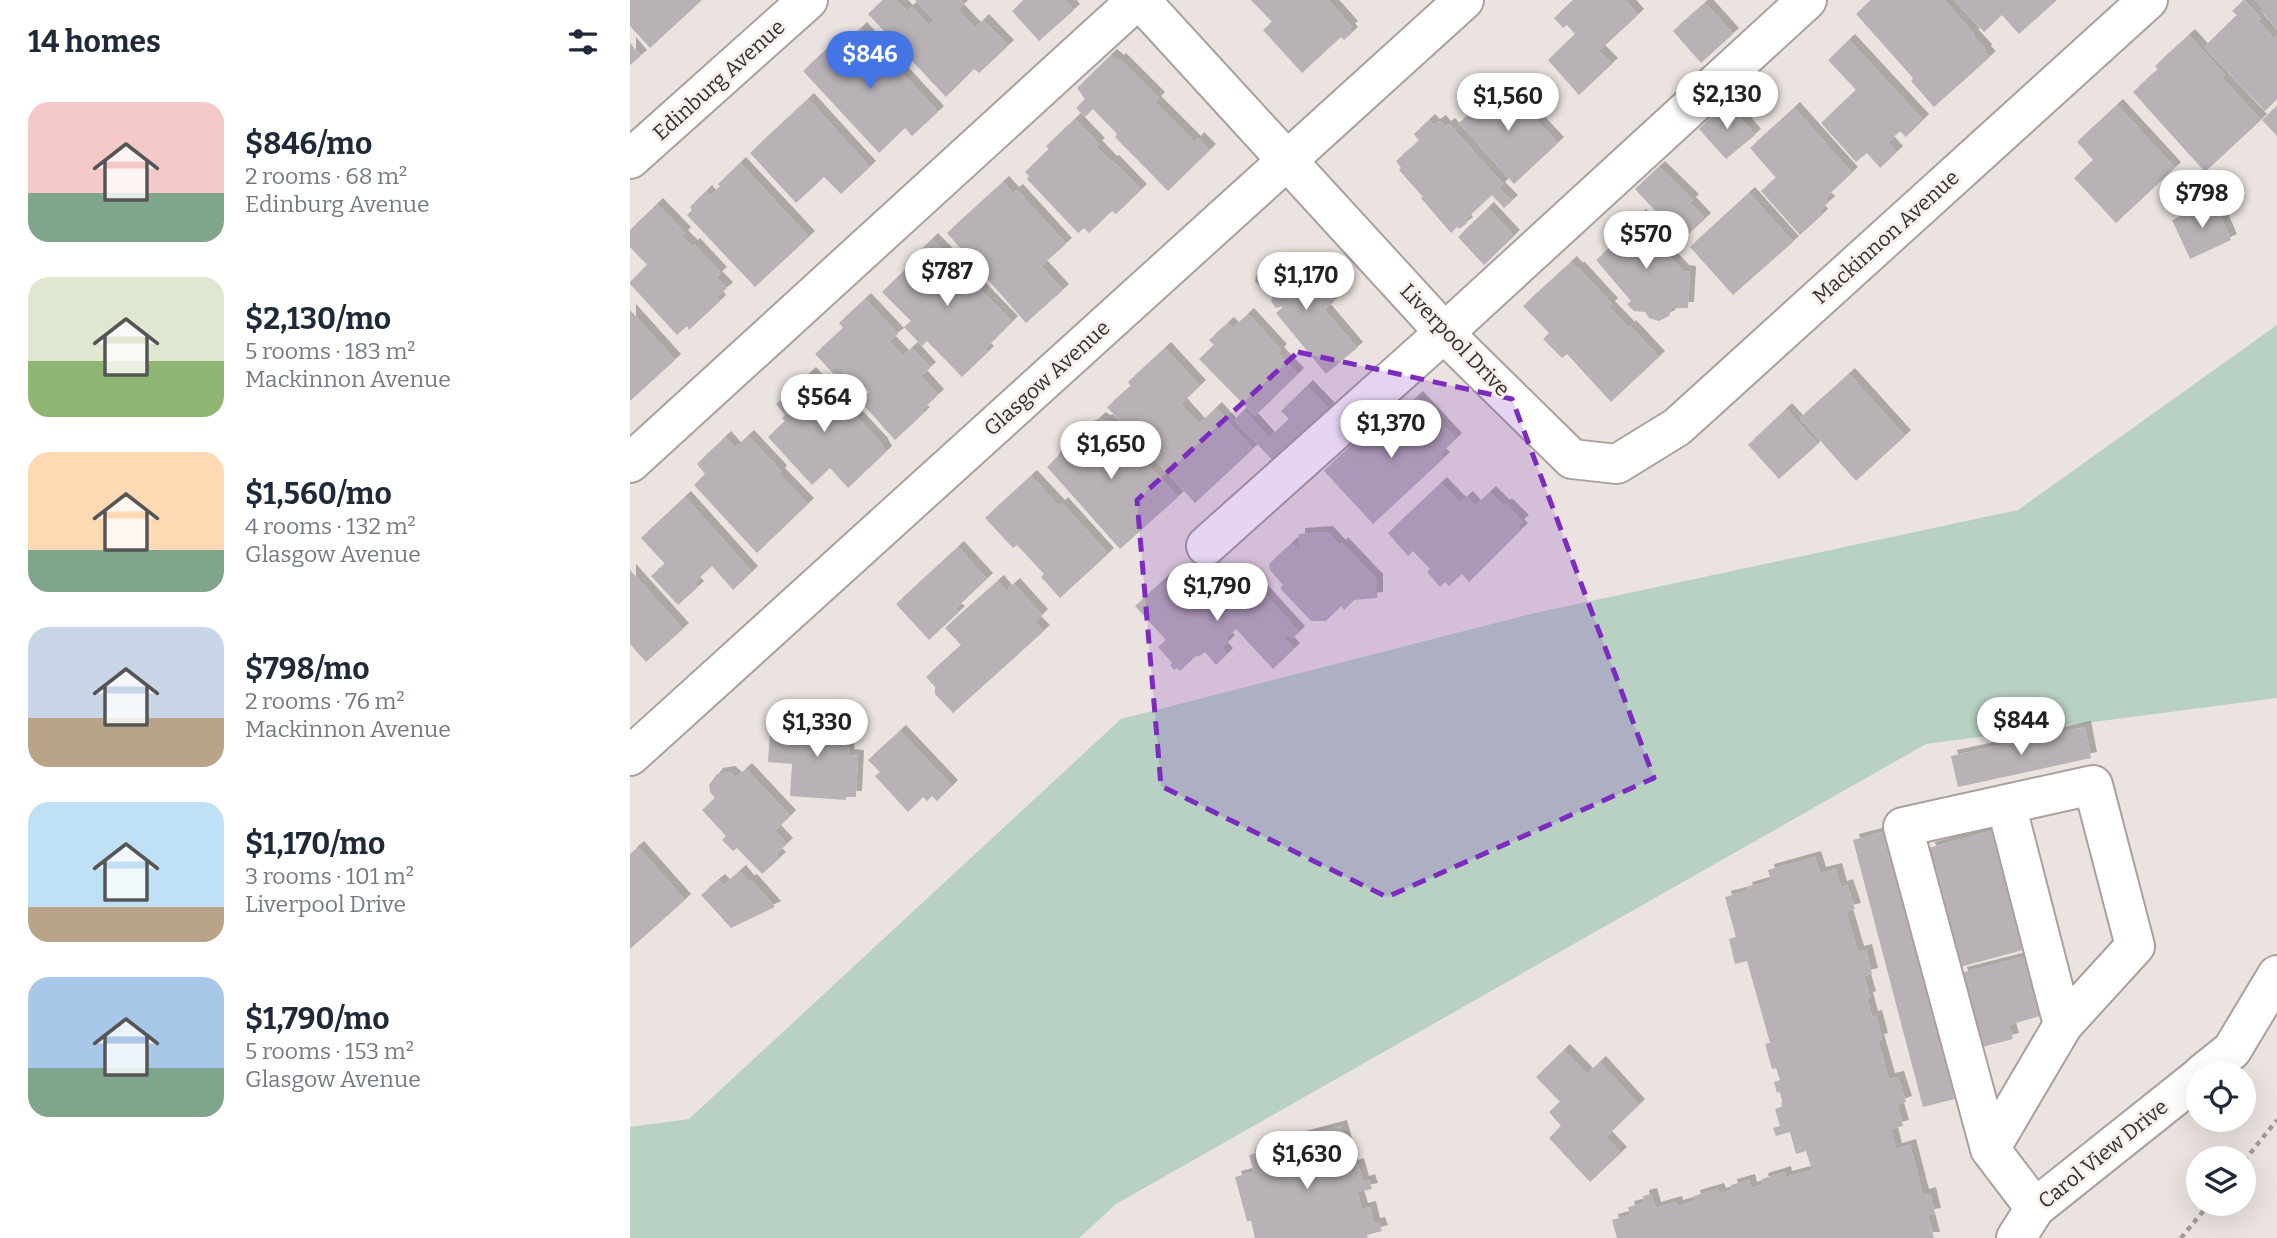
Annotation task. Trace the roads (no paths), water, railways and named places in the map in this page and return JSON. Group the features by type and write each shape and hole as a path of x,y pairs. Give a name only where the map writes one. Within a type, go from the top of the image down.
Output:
{"street":[{"name":"Edinburg Avenue","path":"630,159 808,0"},
{"name":"Liverpool Drive","path":"1139,0 1445,332 1572,459 1617,464"},
{"path":"630,463 1139,0"},
{"name":"Glasgow Avenue","path":"630,756 1464,0"},
{"path":"1206,546 1445,332 1807,0"},
{"name":"Mackinnon Avenue","path":"1617,464 1677,427 2148,0"},
{"path":"1990,1149 2063,1025 2135,947 2093,785 1903,827 1990,1149 2026,1223"},
{"path":"2006,804 2063,1025"},
{"path":"2217,1062 2232,1050 2277,975"},
{"name":"Carol View Drive","path":"2026,1223 2186,1088"}]}
